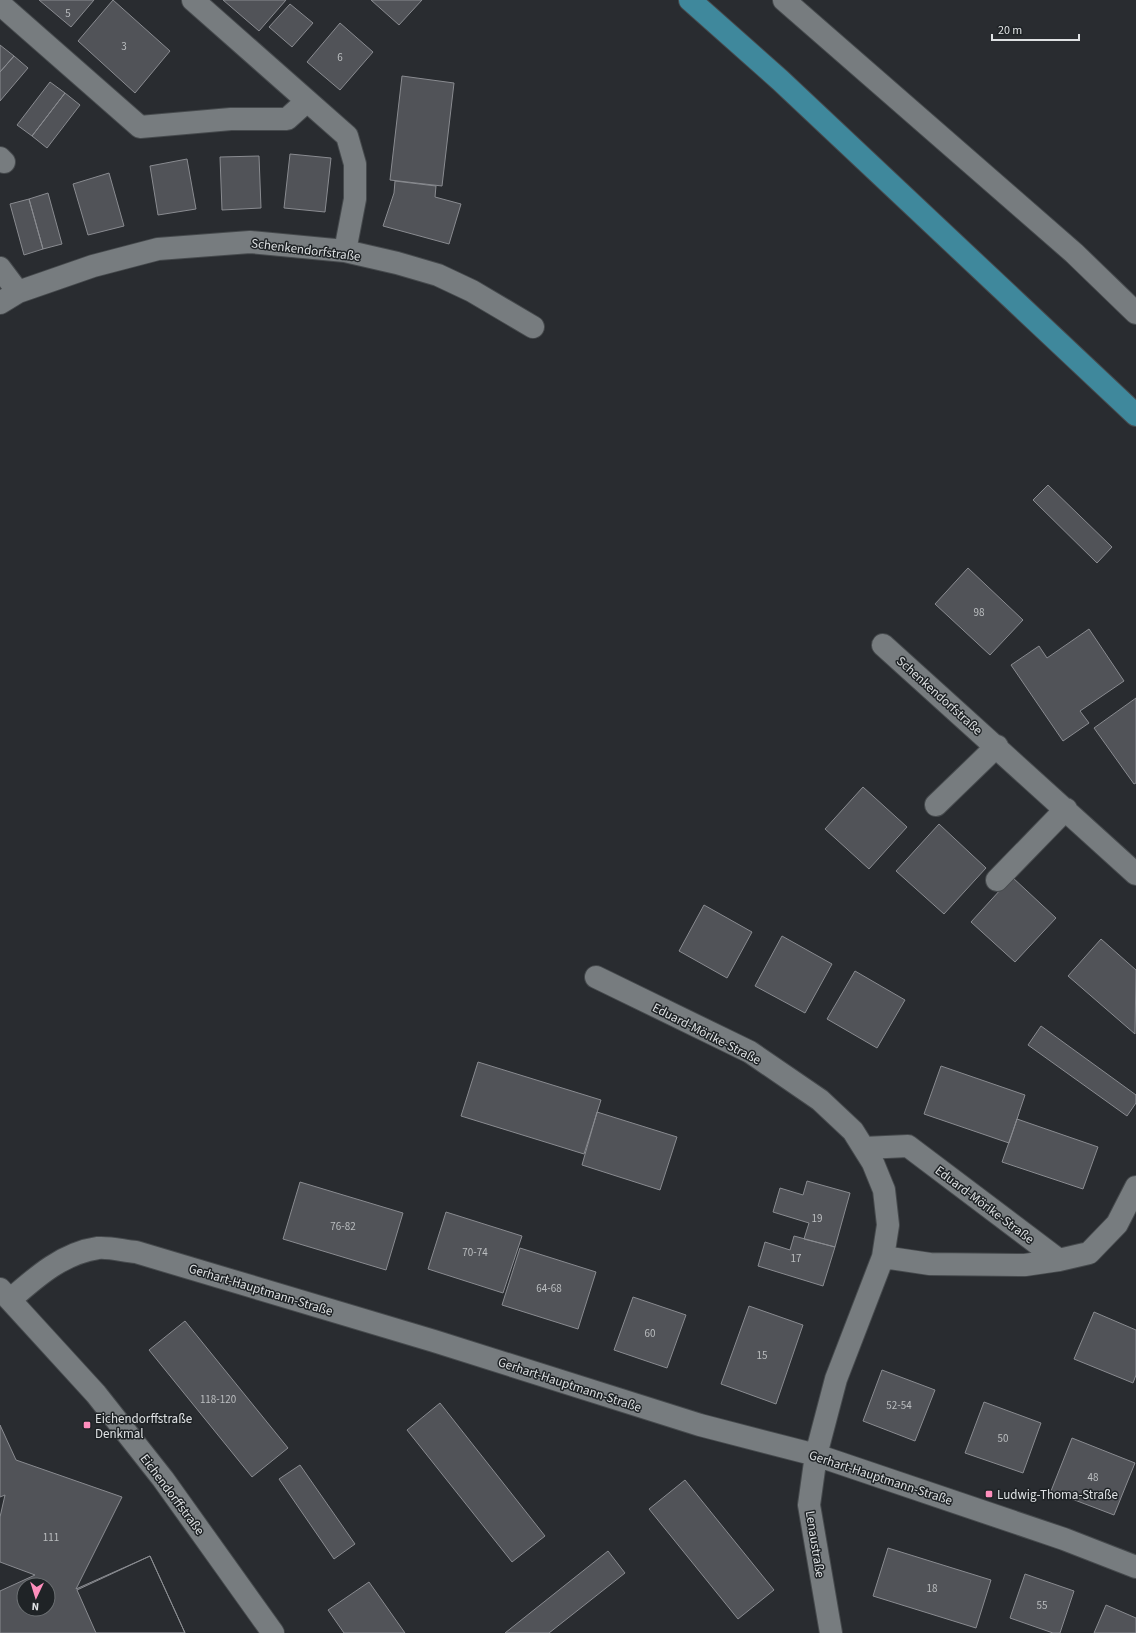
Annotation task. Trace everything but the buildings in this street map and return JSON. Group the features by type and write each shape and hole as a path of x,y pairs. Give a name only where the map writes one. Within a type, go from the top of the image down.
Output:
{"main road":[{"path":"690,0 792,91 1136,415"}],"street":[{"path":"193,0 347,136 355,164 355,199 345,251"},
{"path":"784,0 1074,253 1136,313"},
{"path":"0,4 140,127 231,119 287,119 307,101"},
{"name":"Schenkendorfstraße","path":"9,297 93,266 158,249 250,242 345,251 397,263 438,275 472,291 533,327"},
{"path":"0,268 9,297"},
{"name":"Schenkendorfstraße","path":"883,645 997,746 1136,874"},
{"path":"936,805 997,746"},
{"path":"997,880 1066,809"},
{"name":"Eduard-Mörike-Straße","path":"596,977 750,1052 820,1100 853,1131 873,1162 884,1190 888,1225 883,1257 836,1379 816,1455"},
{"name":"Eduard-Mörike-Straße","path":"864,1148 908,1146 1059,1260"},
{"name":"Eduard-Mörike-Straße","path":"883,1257 930,1264 1025,1265 1059,1260 1089,1253 1117,1224 1136,1187"},
{"name":"Gerhart-Hauptmann-Straße","path":"5,1294 72,1256 99,1248 136,1252 434,1341 700,1426 816,1455 1064,1538 1136,1567"},
{"name":"Eichendorffstraße","path":"5,1294 96,1394 163,1479 273,1633"},
{"name":"Lenaustraße","path":"816,1455 809,1505 831,1633"}],"place":[{"name":"Eichendorffstraße Denkmal","path":"87,1425"},
{"name":"Ludwig-Thoma-Straße","path":"989,1494"}]}
